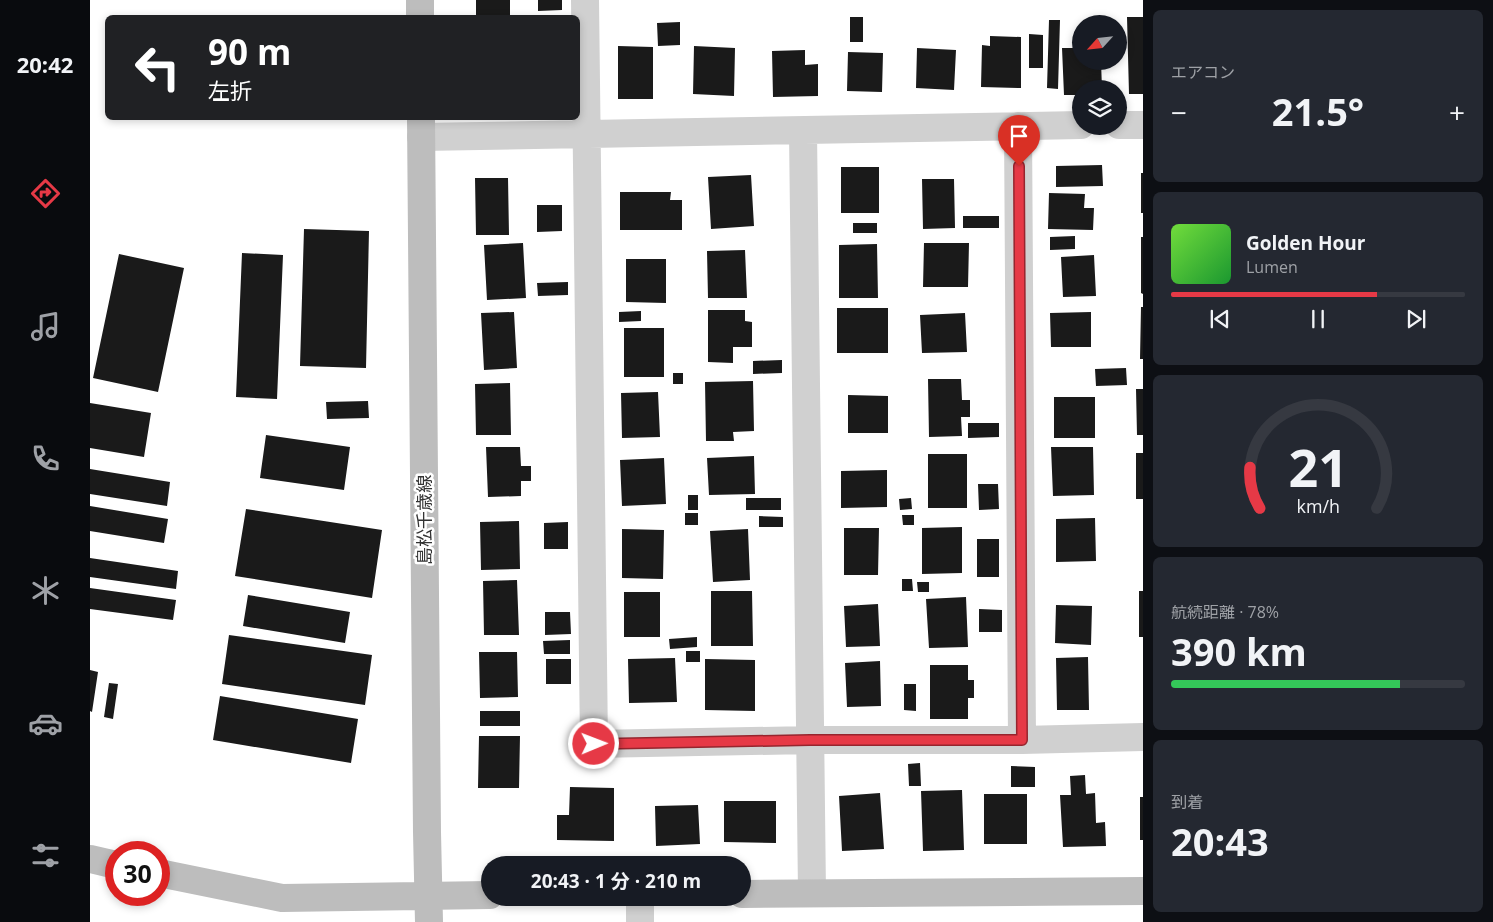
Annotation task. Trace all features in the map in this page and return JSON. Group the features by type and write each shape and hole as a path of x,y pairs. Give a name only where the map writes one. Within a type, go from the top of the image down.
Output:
{"main road":[{"path":"420,0 420,15"},
{"name":"島松千歳線","path":"421,127 427,822 430,909"},
{"path":"90,859 105,862"},
{"path":"170,875 282,898 430,909 481,897"},
{"path":"751,894 1143,891"}],"street":[{"path":"585,0 594,744 1143,737"},
{"path":"421,127 586,133 803,131 1072,125"},
{"path":"1127,125 1143,125"},
{"path":"1018,126 1022,740"},
{"path":"803,131 812,893"},
{"path":"640,906 640,922"}],"building":[{"path":"476,0 510,0 510,15 476,15"},
{"path":"538,0 562,0 562,10 538,11"},
{"path":"850,17 863,17 863,42 850,42"},
{"path":"1128,17 1143,17 1143,94 1129,94"},
{"path":"1049,20 1060,20 1058,89 1047,88"},
{"path":"680,22 680,45 658,46 657,23"},
{"path":"1029,34 1043,35 1043,68 1029,68"},
{"path":"990,36 1021,37 1021,88 981,87 982,45 990,46"},
{"path":"618,46 653,47 653,99 618,99"},
{"path":"694,46 735,48 734,96 693,94"},
{"path":"917,48 956,50 954,90 916,88"},
{"path":"1062,48 1072,48 1072,70 1101,70 1102,80 1072,80 1072,95 1064,95"},
{"path":"805,50 805,65 818,64 818,96 773,97 772,51"},
{"path":"848,52 883,53 882,92 847,91"},
{"path":"1102,165 1103,186 1056,187 1056,166"},
{"path":"841,167 879,167 879,213 841,213"},
{"path":"1141,173 1143,173 1143,213 1141,213"},
{"path":"751,175 754,226 711,229 708,177"},
{"path":"475,178 508,178 509,235 476,235"},
{"path":"922,179 954,179 955,228 923,229"},
{"path":"620,192 671,192 670,200 682,200 682,230 620,230"},
{"path":"1049,193 1085,194 1084,208 1094,208 1093,230 1048,229"},
{"path":"537,205 562,205 562,231 537,232"},
{"path":"963,216 999,216 999,228 963,228"},
{"path":"853,223 877,223 877,233 853,233"},
{"path":"304,229 369,231 366,368 300,366"},
{"path":"1075,236 1075,249 1050,250 1050,237"},
{"path":"1141,237 1143,237 1143,294 1141,293"},
{"path":"523,243 526,298 487,300 484,245"},
{"path":"924,243 969,243 968,287 923,287"},
{"path":"877,244 878,298 839,298 839,245"},
{"path":"745,250 747,298 708,298 707,251"},
{"path":"242,253 283,255 277,399 236,397"},
{"path":"119,254 184,268 158,392 93,378"},
{"path":"1094,255 1096,296 1063,297 1061,257"},
{"path":"626,259 666,259 666,303 626,302"},
{"path":"568,282 568,295 538,296 537,283"},
{"path":"1141,307 1143,307 1143,359 1140,359"},
{"path":"837,308 888,308 888,353 837,353"},
{"path":"708,310 745,310 745,321 752,322 752,347 733,347 733,363 708,362"},
{"path":"641,311 641,321 619,322 619,312"},
{"path":"514,312 517,368 484,370 481,313"},
{"path":"1091,312 1091,347 1051,347 1050,313"},
{"path":"965,313 967,352 922,353 920,315"},
{"path":"624,328 664,328 664,377 624,377"},
{"path":"782,360 782,373 753,374 753,361"},
{"path":"1126,368 1127,385 1096,386 1095,369"},
{"path":"673,373 683,373 683,384 673,384"},
{"path":"928,379 961,379 962,400 970,400 970,417 961,417 962,436 929,437"},
{"path":"753,381 754,431 733,432 734,441 706,441 705,382"},
{"path":"510,383 511,435 476,435 475,384"},
{"path":"1136,389 1143,389 1143,435 1137,435"},
{"path":"658,392 660,437 622,438 621,393"},
{"path":"848,395 888,396 888,433 848,433"},
{"path":"1054,397 1095,397 1095,438 1054,438"},
{"path":"368,401 369,418 327,419 326,402"},
{"path":"90,403 151,413 144,457 90,448"},
{"path":"968,423 999,423 999,437 968,438"},
{"path":"266,435 350,447 344,490 260,478"},
{"path":"486,447 520,447 521,466 531,466 531,481 521,481 521,496 488,497"},
{"path":"1051,447 1093,447 1094,495 1053,496"},
{"path":"1136,453 1143,453 1143,499 1136,499"},
{"path":"928,454 967,454 967,508 928,508"},
{"path":"754,456 755,494 709,495 707,458"},
{"path":"664,458 666,504 622,506 620,460"},
{"path":"90,469 170,482 167,506 90,494"},
{"path":"887,470 887,507 841,508 841,471"},
{"path":"978,484 998,484 999,509 979,510"},
{"path":"688,495 698,495 698,510 688,510"},
{"path":"746,498 781,498 781,510 746,510"},
{"path":"911,498 912,509 900,510 899,499"},
{"path":"90,506 168,519 164,543 90,531"},
{"path":"246,509 382,530 372,598 235,576"},
{"path":"685,513 698,513 698,525 685,525"},
{"path":"902,515 914,515 914,525 903,525"},
{"path":"759,516 783,517 783,527 759,527"},
{"path":"1095,518 1096,561 1056,562 1056,519"},
{"path":"519,521 520,569 481,570 480,522"},
{"path":"568,522 568,549 544,549 544,523"},
{"path":"962,527 962,573 922,574 922,528"},
{"path":"844,528 879,528 878,575 844,575"},
{"path":"622,529 664,530 663,579 622,578"},
{"path":"748,529 750,580 713,582 710,531"},
{"path":"977,539 999,539 999,577 977,577"},
{"path":"90,558 178,571 176,589 90,577"},
{"path":"902,579 912,579 913,591 902,591"},
{"path":"517,580 519,635 484,635 483,581"},
{"path":"917,582 929,582 929,592 918,592"},
{"path":"90,588 176,600 173,620 90,609"},
{"path":"711,591 752,591 753,646 711,646"},
{"path":"1139,591 1143,591 1143,637 1139,637"},
{"path":"624,592 660,592 660,637 624,637"},
{"path":"248,595 350,612 345,643 243,626"},
{"path":"966,597 968,647 929,648 926,599"},
{"path":"878,604 880,646 846,647 844,606"},
{"path":"1056,605 1092,606 1091,645 1055,643"},
{"path":"979,609 1002,610 1002,632 979,632"},
{"path":"545,612 570,612 571,634 545,635"},
{"path":"229,635 372,655 365,705 222,684"},
{"path":"697,637 697,647 670,649 669,639"},
{"path":"570,640 570,654 544,654 543,641"},
{"path":"686,651 700,651 700,662 686,662"},
{"path":"479,652 517,652 518,697 480,698"},
{"path":"1088,657 1089,710 1057,710 1056,658"},
{"path":"675,658 677,702 629,703 628,659"},
{"path":"546,659 571,659 571,684 546,684"},
{"path":"705,659 755,660 755,711 705,710"},
{"path":"880,661 881,706 847,707 845,663"},
{"path":"930,665 968,665 968,680 974,680 974,698 968,698 968,719 930,719"},
{"path":"90,670 98,672 92,712 90,711"},
{"path":"109,683 118,684 113,719 104,717"},
{"path":"904,684 916,684 916,711 904,710"},
{"path":"220,696 358,719 351,763 213,740"},
{"path":"480,711 520,711 520,726 480,726"},
{"path":"479,736 520,736 519,788 478,788"},
{"path":"920,763 921,786 909,786 908,764"},
{"path":"1011,766 1035,767 1035,787 1011,787"},
{"path":"1085,775 1086,794 1095,793 1096,823 1105,822 1106,846 1063,847 1060,795 1071,795 1070,776"},
{"path":"570,787 614,788 614,841 557,840 557,815 569,815"},
{"path":"962,790 964,850 923,851 921,791"},
{"path":"880,793 884,849 842,851 839,796"},
{"path":"984,794 1027,794 1027,844 984,844"},
{"path":"1140,797 1143,797 1143,840 1140,840"},
{"path":"724,801 776,801 776,843 724,842"},
{"path":"698,805 700,844 656,846 655,806"}],"route":[{"path":"594,744 810,740 1022,740 1019,166"}]}
